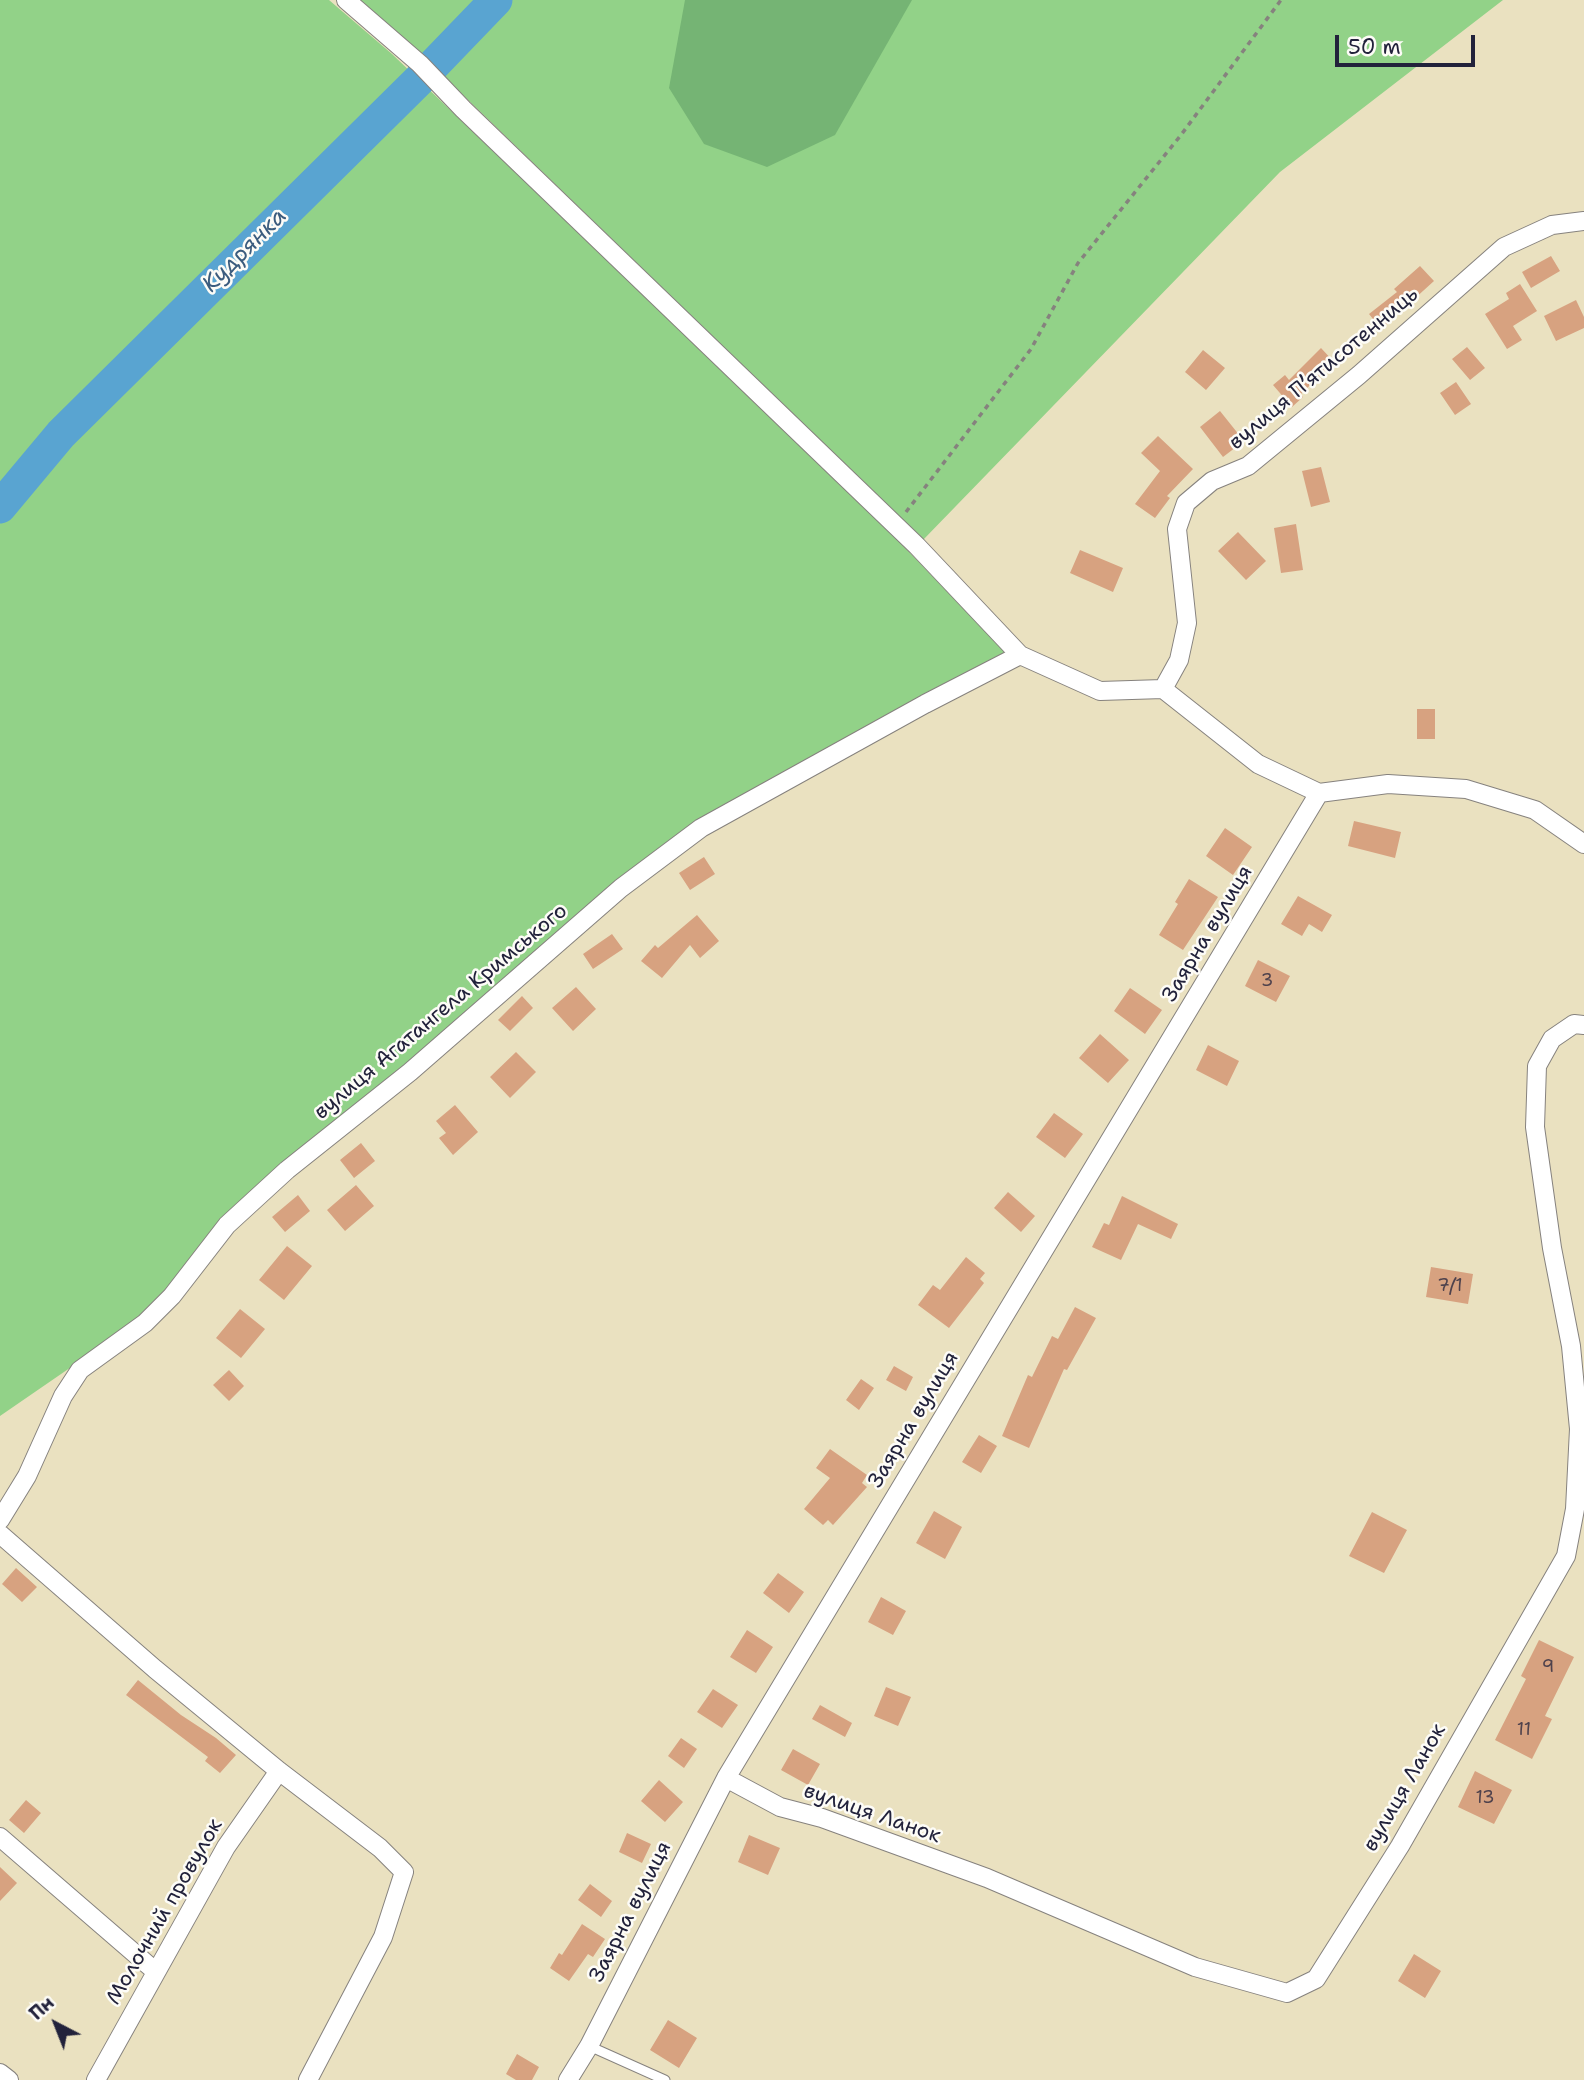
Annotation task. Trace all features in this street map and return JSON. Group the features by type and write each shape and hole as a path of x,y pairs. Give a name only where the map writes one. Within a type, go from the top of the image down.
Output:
{"street":[{"path":"346,0 400,46 896,526 1020,655 1100,691 1163,689 1258,764 1319,793 1388,784 1466,789 1535,810 1584,844"},
{"name":"вулиця Пʼятисотенниць","path":"1163,689 1179,660 1186,623 1177,529 1186,503 1212,481 1248,466 1359,375 1504,247 1552,225 1584,221"},
{"name":"вулиця Агатангела Кримського","path":"0,1520 27,1476 63,1396 80,1370 145,1323 172,1296 227,1225 287,1170 410,1072 621,888 701,828 925,704 1020,655"},
{"name":"Заярна вулиця","path":"568,2080 589,2046 726,1778 1319,793"},
{"name":"вулиця Ланок","path":"726,1778 779,1807 822,1818 987,1878 1195,1967 1287,1993 1316,1979 1399,1846 1566,1556 1575,1509 1579,1429 1571,1346 1552,1248 1535,1127 1536,1078 1537,1066 1552,1039 1574,1024 1584,1025"},
{"path":"0,1534 155,1669 279,1771 380,1848 404,1872 383,1937 308,2080"},
{"name":"Молочний провулок","path":"96,2080 226,1847 279,1771"},
{"path":"0,1837 155,1971"},
{"path":"0,2073 9,2080"}],"lane":[{"path":"589,2046 665,2080"}],"path":[{"path":"896,526 1031,349 1078,263 1181,135 1281,0"}],"green space":[{"path":"0,0 329,0 392,54 890,532 1007,654 698,824 407,1068 141,1319 0,1416"},
{"path":"359,0 1503,0 1280,172 923,540 405,39"},
{"path":"685,0 912,0 835,135 767,167 704,144 669,88"}],"building":[{"path":"1551,256 1560,271 1531,288 1522,272"},
{"path":"1420,266 1434,281 1381,329 1369,314 1397,292 1394,289"},
{"path":"1520,284 1537,311 1513,326 1522,340 1507,349 1485,314 1509,299 1506,293"},
{"path":"1576,300 1584,317 1584,328 1556,341 1544,316"},
{"path":"1467,347 1485,368 1470,380 1452,359"},
{"path":"1321,348 1334,362 1301,394 1303,397 1292,407 1273,385 1285,375 1289,380"},
{"path":"1203,350 1225,368 1206,390 1185,372"},
{"path":"1456,382 1471,404 1455,415 1440,393"},
{"path":"1220,411 1244,441 1223,457 1200,427"},
{"path":"1158,436 1193,469 1167,496 1170,498 1155,518 1135,504 1160,471 1141,453"},
{"path":"1321,467 1330,502 1311,507 1302,471"},
{"path":"1296,524 1303,570 1281,573 1274,528"},
{"path":"1238,532 1266,561 1246,580 1218,551"},
{"path":"1080,550 1123,568 1113,592 1070,573"},
{"path":"1417,709 1435,709 1435,739 1417,739"},
{"path":"1354,821 1401,832 1395,858 1348,846"},
{"path":"1225,828 1252,847 1233,875 1206,856"},
{"path":"704,857 715,874 690,890 679,873"},
{"path":"1189,879 1218,897 1183,950 1159,935 1178,904 1175,902"},
{"path":"1298,896 1332,915 1322,932 1309,924 1302,936 1281,924"},
{"path":"697,915 719,941 700,958 690,945 662,978 641,961 655,945 658,948"},
{"path":"612,934 623,949 593,969 583,954"},
{"path":"1258,960 1290,976 1276,1002 1245,986"},
{"path":"576,987 596,1009 573,1031 552,1008"},
{"path":"1130,988 1162,1010 1145,1034 1114,1011"},
{"path":"522,996 533,1008 510,1031 498,1020"},
{"path":"1100,1034 1129,1060 1108,1083 1079,1058"},
{"path":"1208,1045 1239,1061 1227,1086 1196,1070"},
{"path":"516,1052 536,1072 510,1098 490,1077"},
{"path":"455,1105 478,1132 453,1155 439,1138 446,1133 436,1121"},
{"path":"1054,1113 1083,1134 1065,1158 1036,1137"},
{"path":"361,1143 375,1161 354,1178 340,1160"},
{"path":"356,1185 374,1206 345,1231 327,1210"},
{"path":"1008,1192 1035,1216 1021,1232 994,1208"},
{"path":"298,1195 310,1211 285,1232 272,1217"},
{"path":"1122,1196 1178,1224 1171,1239 1138,1224 1121,1260 1092,1247 1104,1223 1109,1225"},
{"path":"287,1246 312,1266 284,1300 259,1280"},
{"path":"966,1257 985,1273 980,1279 984,1283 949,1328 918,1305 933,1285 940,1290"},
{"path":"1431,1267 1473,1274 1468,1304 1426,1297"},
{"path":"1075,1307 1096,1318 1067,1370 1064,1369 1029,1448 1002,1436 1028,1375 1032,1377 1052,1336 1058,1339"},
{"path":"240,1309 265,1329 241,1358 216,1338"},
{"path":"894,1366 913,1377 906,1391 886,1380"},
{"path":"229,1370 244,1386 229,1401 213,1385"},
{"path":"861,1379 874,1388 859,1410 846,1400"},
{"path":"979,1435 997,1446 981,1473 962,1462"},
{"path":"830,1449 867,1475 862,1483 867,1487 833,1525 828,1520 823,1525 804,1509 830,1478 816,1468"},
{"path":"934,1511 962,1527 945,1559 916,1543"},
{"path":"1372,1512 1407,1530 1384,1573 1349,1556"},
{"path":"16,1568 37,1587 22,1602 2,1584"},
{"path":"778,1573 804,1592 789,1613 763,1593"},
{"path":"881,1597 906,1611 893,1635 868,1622"},
{"path":"747,1630 773,1647 756,1673 730,1657"},
{"path":"1539,1640 1574,1657 1545,1716 1552,1719 1532,1759 1495,1740 1526,1679 1521,1676"},
{"path":"138,1680 236,1755 220,1773 205,1761 208,1757 126,1695"},
{"path":"886,1687 911,1697 898,1726 874,1716"},
{"path":"713,1689 738,1705 722,1728 697,1712"},
{"path":"820,1705 852,1723 845,1737 812,1719"},
{"path":"681,1738 697,1749 684,1768 668,1756"},
{"path":"793,1749 820,1764 808,1785 781,1770"},
{"path":"1475,1771 1512,1790 1494,1824 1458,1807"},
{"path":"659,1780 683,1802 665,1822 641,1801"},
{"path":"26,1800 41,1813 24,1833 9,1820"},
{"path":"627,1833 651,1844 642,1863 619,1852"},
{"path":"749,1835 780,1848 768,1875 738,1862"},
{"path":"0,1867 17,1883 0,1901"},
{"path":"590,1884 612,1901 601,1917 578,1900"},
{"path":"582,1924 605,1939 593,1957 588,1954 569,1981 550,1968"},
{"path":"1414,1954 1441,1971 1425,1998 1398,1981"},
{"path":"668,2020 697,2038 679,2068 650,2050"},
{"path":"517,2054 539,2067 532,2080 516,2080 506,2074"}],"waterway":[{"name":"Кудрянка","path":"0,507 61,434 419,80 496,0"}]}
